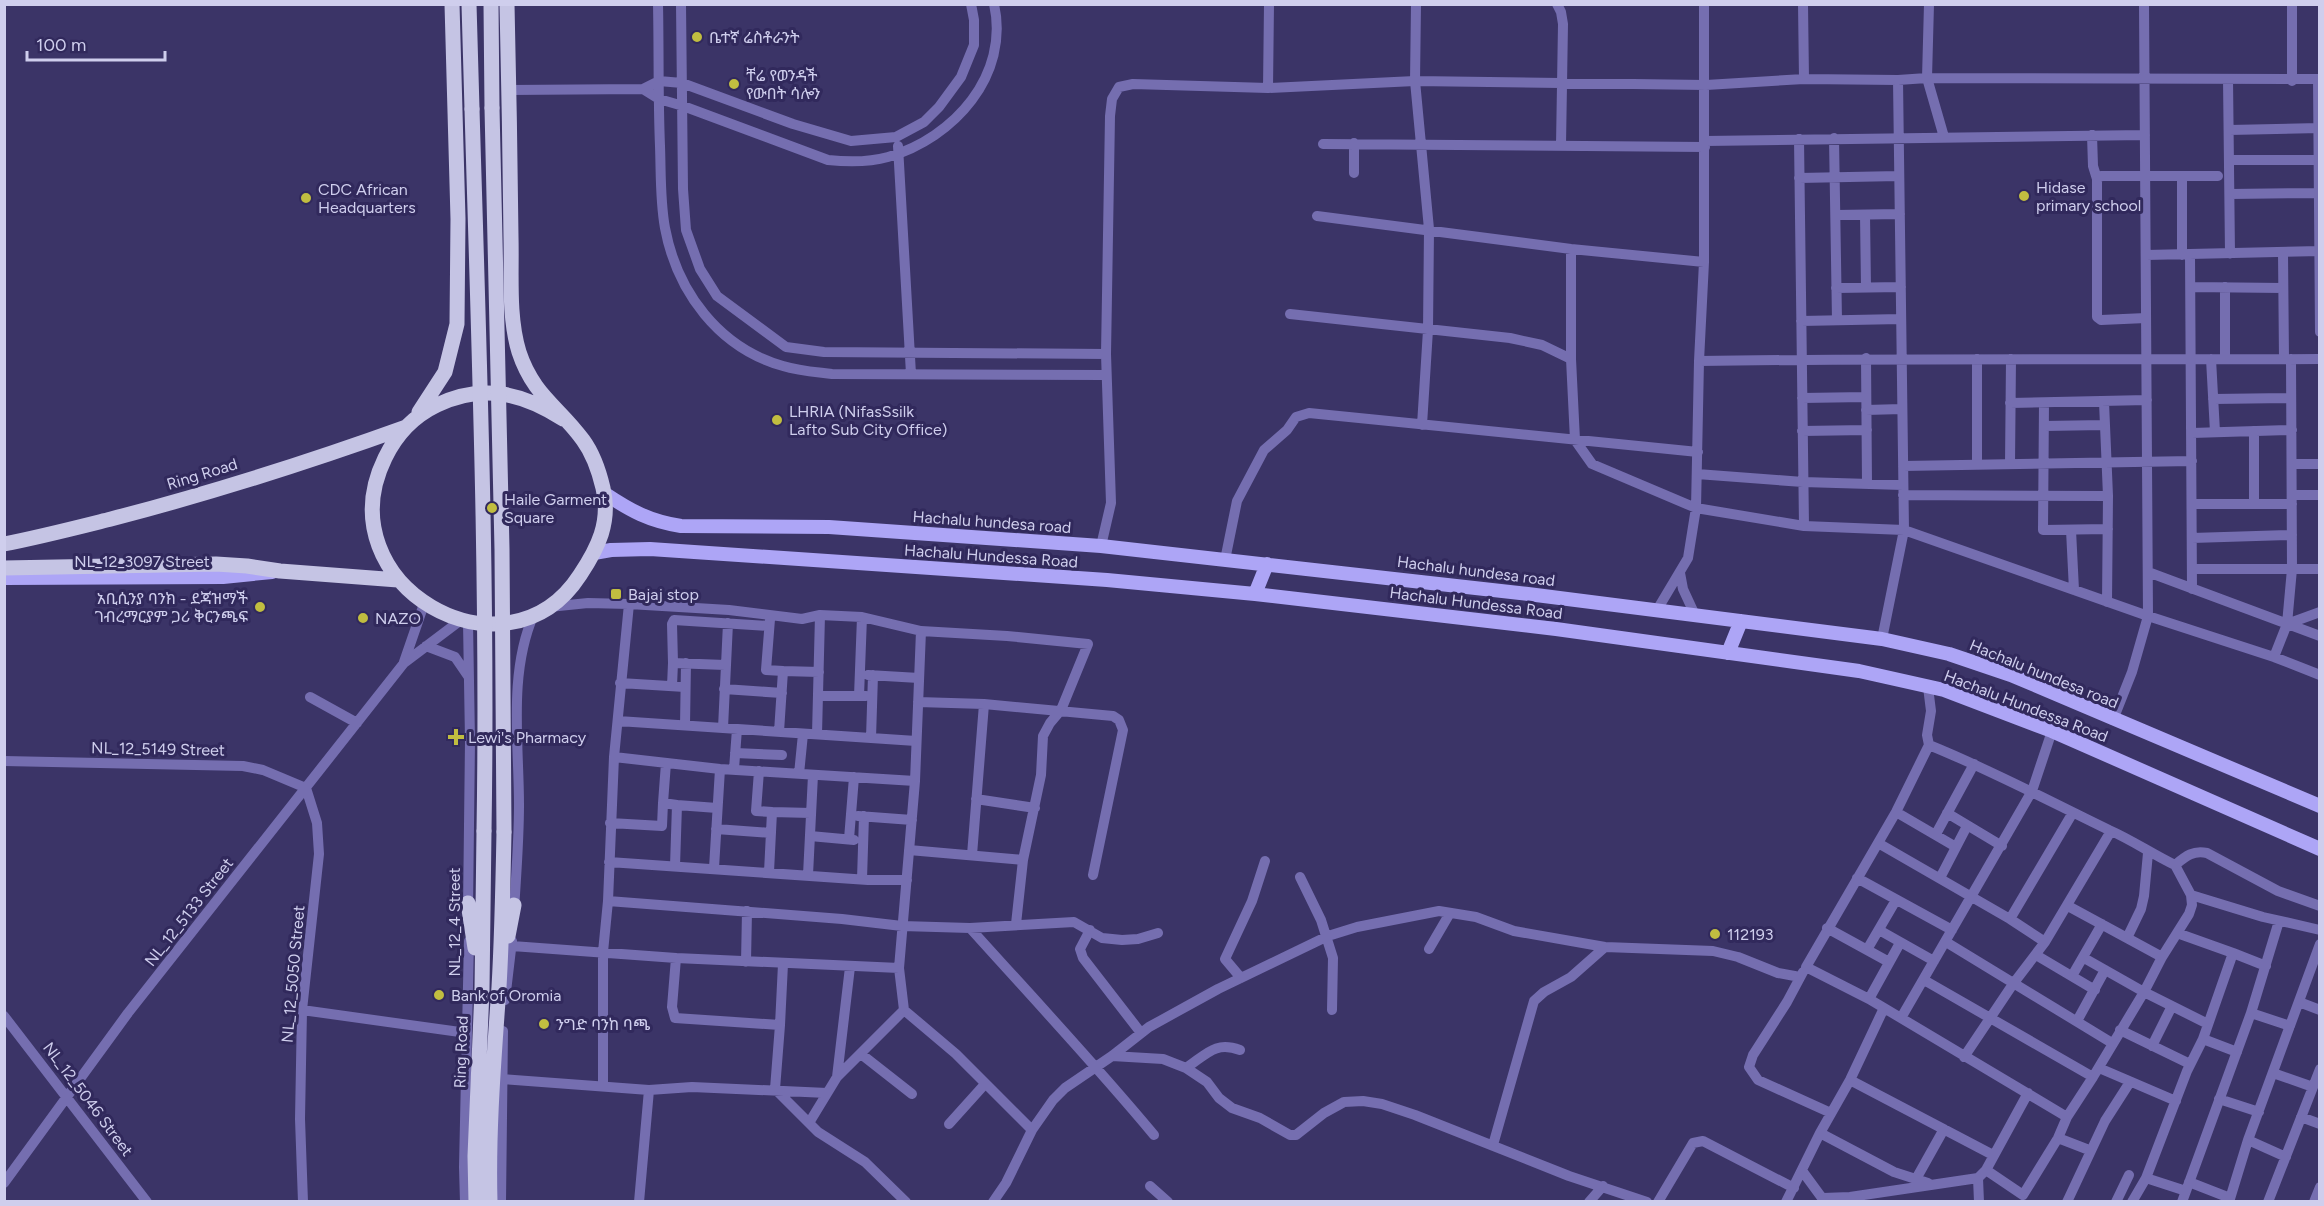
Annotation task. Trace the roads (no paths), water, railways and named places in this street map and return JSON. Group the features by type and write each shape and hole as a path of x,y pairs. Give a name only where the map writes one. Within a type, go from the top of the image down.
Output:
{"highway":[{"path":"452,4 458,219 457,324 445,372 432,394 390,447 379,470 374,494 373,519 379,544 389,567 398,580 424,604 464,621 490,623 513,621 534,614 549,607 570,590 599,546 604,520 604,494 592,454 584,441 532,382 518,348 512,294 507,4"},
{"name":"Ring Road","path":"469,4 485,568 482,990 475,1156 476,1202"},
{"name":"Ring Road","path":"490,1202 491,1072 499,986 504,832 502,525 491,4"},
{"path":"410,423 445,402 462,396 488,393 515,395 540,404 563,419"},
{"name":"Ring Road","path":"4,544 171,503 313,460 410,423"},
{"path":"4,568 216,564 247,566 280,572 398,580"},
{"path":"468,903 482,990"},
{"path":"499,986 514,905"}],"main road":[{"name":"Hachalu hundesa road","path":"604,494 634,514 661,523 681,526 829,527 1101,546 1657,610 1882,639 1949,654 2011,675 2319,806"},
{"name":"Hachalu Hundessa Road","path":"594,554 611,550 650,549 1107,580 1255,594 1556,629 1859,671 1944,690 2052,731 2319,849"},
{"path":"1255,594 1267,564"},
{"name":"NL_12_3097 Street","path":"4,578 223,577 280,572"},
{"path":"1728,653 1741,621"}],"street":[{"path":"658,4 659,99 665,228 678,270 700,310 728,339 762,359 781,366 832,374 1106,375"},
{"path":"681,4 683,189 686,230 700,269 717,296 786,347 824,352 1106,354"},
{"path":"509,90 643,89 659,81 682,83 793,124 851,141 896,137 924,122 962,77 974,45 974,20 971,4"},
{"path":"643,89 659,99 828,160 845,162 887,158 921,144 958,117 976,95 995,56 997,33 994,4"},
{"path":"1268,88 1269,4"},
{"path":"1416,4 1415,81 1429,229 1428,330 1422,425"},
{"path":"1557,4 1563,24 1560,145"},
{"path":"1657,610 1688,558 1696,508 1704,262 1706,85 1704,4"},
{"path":"1803,4 1804,80"},
{"path":"1929,4 1927,78 1944,137"},
{"path":"2113,720 2132,672 2148,616 2144,4"},
{"path":"2292,4 2292,81"},
{"path":"1101,546 1111,503 1106,375 1110,116 1113,99 1119,87 1133,84 1268,88 1415,81 1706,85 1804,80 1927,78 2292,81 2319,79 2319,332"},
{"path":"2228,79 2230,254"},
{"path":"1882,639 1904,530 1898,80"},
{"path":"2229,130 2319,128"},
{"path":"2092,135 2093,165 2097,179 2097,317 2101,320 2146,318"},
{"path":"1323,144 1705,144 1834,138 2145,135"},
{"path":"896,137 900,153 911,374"},
{"path":"1834,138 1837,320"},
{"path":"1799,139 1804,526"},
{"path":"1354,143 1354,172"},
{"path":"2229,160 2318,160"},
{"path":"1799,177 1899,176"},
{"path":"2097,179 2101,176 2218,176"},
{"path":"2182,176 2186,255 2191,287 2192,589"},
{"path":"2229,194 2318,193"},
{"path":"1865,214 1866,288"},
{"path":"1836,215 1900,214"},
{"path":"1317,216 1571,249 1704,262"},
{"path":"1571,249 1570,359 1575,440 1592,464 1696,508 1804,526 1904,530 2148,616 2274,657 2319,675"},
{"path":"2146,255 2318,251"},
{"path":"2274,657 2287,624 2292,569 2292,430 2283,253"},
{"path":"1836,288 1901,286"},
{"path":"2191,287 2283,288"},
{"path":"2224,359 2225,287"},
{"path":"700,310 717,296"},
{"path":"1290,314 1510,338 1542,345 1570,359"},
{"path":"1801,321 1901,319"},
{"path":"1699,361 1866,358 2146,360 2319,358"},
{"path":"1866,358 1867,484"},
{"path":"1977,359 1977,465"},
{"path":"2010,464 2011,359"},
{"path":"2211,359 2215,432"},
{"path":"1802,398 1866,398"},
{"path":"2213,399 2291,398"},
{"path":"2010,403 2147,400"},
{"path":"2104,402 2108,496 2108,602"},
{"path":"2044,403 2043,530 2108,529"},
{"path":"1866,410 1902,409"},
{"path":"1225,560 1237,501 1264,450 1287,430 1296,417 1309,413 1698,452"},
{"path":"2044,426 2104,425"},
{"path":"1802,431 1867,430"},
{"path":"2192,433 2292,430"},
{"path":"2254,431 2254,504"},
{"path":"1903,466 2192,461"},
{"path":"2292,464 2319,464"},
{"path":"1697,474 1867,484 1903,490 2043,496 2108,496"},
{"path":"2192,504 2254,504 2319,495"},
{"path":"2071,530 2074,590"},
{"path":"2192,538 2292,535"},
{"path":"2192,569 2319,569"},
{"path":"2148,572 2319,636"},
{"path":"1680,573 1683,589 1695,615"},
{"path":"549,607 588,603 629,604 729,610 769,620"},
{"path":"404,663 424,604"},
{"path":"603,1086 603,952 608,901 614,757 629,604"},
{"path":"2287,624 2319,612"},
{"path":"501,1202 505,997 512,946 519,808 518,689 526,633 534,614"},
{"path":"817,734 820,615"},
{"path":"672,686 672,624 674,620 728,623 802,619 820,615 862,617 921,631 1088,644 1061,710 1043,736 1041,775 1023,860 1016,924"},
{"path":"860,696 862,617"},
{"path":"764,692 769,620"},
{"path":"404,663 464,621"},
{"name":"NL_12_4 Street","path":"464,621 469,678 470,741 468,903 470,959 465,1202"},
{"path":"723,728 728,623"},
{"path":"921,631 915,781 899,968 904,1010 956,1054 1032,1130"},
{"path":"426,646 455,657 469,678"},
{"name":"NL_12_5133 Street","path":"4,1183 128,1013 404,663"},
{"path":"673,663 725,665"},
{"path":"685,725 686,663"},
{"path":"766,670 819,672"},
{"path":"779,732 783,671"},
{"path":"861,675 919,678"},
{"path":"871,738 873,675"},
{"path":"620,683 686,687"},
{"path":"1832,1113 1758,1080 1749,1067 1753,1055 1787,1002 1827,927 1896,812 1929,745 1927,735 1931,711 1928,687"},
{"path":"724,690 782,693"},
{"path":"818,696 872,697"},
{"path":"310,697 357,723"},
{"path":"918,702 1061,710 1113,716 1119,720 1123,730 1093,875"},
{"path":"972,855 984,704"},
{"path":"618,721 916,741"},
{"path":"734,769 737,729"},
{"path":"1901,1018 2032,791 2052,731"},
{"path":"799,774 803,734"},
{"path":"1803,1172 1824,1200 1934,1185 1982,1174 2020,1198 2144,992 2162,957 2189,914 2192,904 2191,895 2175,865 2032,791 1929,745"},
{"path":"735,753 782,755"},
{"path":"614,757 720,768 915,781"},
{"name":"NL_12_5149 Street","path":"4,761 243,766 263,770 306,788"},
{"path":"662,826 666,763"},
{"path":"1936,834 1974,764"},
{"path":"714,868 720,768"},
{"path":"755,832 759,771"},
{"path":"808,875 813,775"},
{"path":"849,839 854,777"},
{"name":"NL_12_5050 Street","path":"303,1202 300,1119 302,1010 319,854 317,823 306,788"},
{"path":"976,799 1035,808"},
{"path":"663,803 717,808"},
{"path":"675,866 677,805"},
{"path":"756,811 811,813"},
{"path":"769,872 772,812"},
{"path":"1896,812 1956,847"},
{"path":"1947,813 2002,846"},
{"path":"2010,919 2072,813"},
{"path":"851,815 912,820"},
{"path":"862,879 864,816"},
{"path":"610,823 676,828"},
{"path":"1940,878 1967,826"},
{"path":"716,829 771,833"},
{"path":"1964,1057 2013,984 2045,942 2111,831"},
{"path":"810,836 863,840"},
{"path":"1878,843 2010,919 2045,942"},
{"path":"909,850 1023,860"},
{"path":"2175,865 2188,854 2197,851 2207,853 2278,891 2319,906"},
{"path":"2127,938 2141,909 2148,852"},
{"path":"1241,978 1225,959 1252,901 1265,861"},
{"path":"609,862 907,880"},
{"path":"1300,877 1328,936 1334,958 1332,1010"},
{"path":"1857,878 1952,930"},
{"path":"2191,895 2279,921 2319,930"},
{"path":"1868,948 1896,900"},
{"path":"608,901 842,919 902,926 970,928 1074,922 1102,938 1122,940 1138,939 1158,933"},
{"path":"2068,906 2162,957"},
{"path":"746,962 747,911"},
{"path":"993,1202 1006,1183 1032,1130 1065,1088 1149,1027 1241,978 1328,936 1357,927 1439,911 1476,917 1514,931 1605,947 1713,951 1738,957 1778,973 1803,972 1869,999 2067,1117"},
{"path":"1429,949 1450,913"},
{"path":"2186,1191 2251,1013 2279,921"},
{"path":"2072,976 2102,924"},
{"path":"1827,927 1890,962"},
{"path":"970,928 1096,1065 1154,1135"},
{"path":"1090,930 1080,949 1083,958 1141,1033"},
{"path":"1879,930 1934,962"},
{"path":"2177,933 2266,966"},
{"path":"1869,999 1900,942"},
{"path":"1946,942 2112,1043"},
{"path":"2146,1178 2186,1191 2229,1200 2248,1140 2319,944"},
{"path":"512,946 746,962 899,968"},
{"path":"1492,1145 1533,1001 1570,977 1605,947"},
{"path":"2132,1202 2146,1178 2190,1064 2203,1039 2233,952"},
{"path":"2036,955 2095,990"},
{"path":"676,958 672,1007 675,1018 780,1025"},
{"path":"2084,958 2144,992 2208,1024"},
{"path":"783,964 775,1089 818,1132 865,1162 906,1202"},
{"path":"837,1077 850,967"},
{"path":"2077,1021 2105,970"},
{"path":"1924,980 1990,1018 2096,1073 2130,1082 2176,1101"},
{"path":"2299,1002 2319,1010"},
{"path":"2152,1046 2172,1006"},
{"path":"1786,1202 1803,1172 1820,1133 1850,1080 1884,1008"},
{"path":"302,1010 467,1033"},
{"path":"809,1123 837,1077 904,1010"},
{"path":"2251,1013 2290,1026"},
{"name":"NL_12_5046 Street","path":"4,1016 68,1096 147,1202"},
{"path":"2120,1030 2190,1064"},
{"path":"2203,1039 2237,1052"},
{"path":"1186,1068 1217,1047 1227,1045 1240,1050"},
{"path":"861,1054 912,1094"},
{"path":"1112,1056 1163,1059 1186,1068 1207,1082 1219,1098 1232,1108 1260,1118 1290,1136 1296,1135 1324,1113 1344,1102 1363,1101 1382,1104 1569,1176 1647,1202"},
{"path":"2268,1202 2319,1069"},
{"path":"2273,1073 2313,1087"},
{"path":"502,1079 649,1090 692,1087 827,1093"},
{"path":"1850,1080 1994,1155"},
{"path":"2067,1202 2089,1150 2130,1082"},
{"path":"949,1124 986,1084"},
{"path":"639,1202 649,1090"},
{"path":"1979,1202 1982,1174 2028,1093"},
{"path":"2219,1099 2259,1112"},
{"path":"2301,1117 2319,1124"},
{"path":"1916,1179 1944,1129"},
{"path":"1820,1133 1894,1172 1934,1185"},
{"path":"2058,1138 2089,1150"},
{"path":"2248,1140 2286,1157"},
{"path":"1658,1202 1693,1143 1697,1141 1703,1141 1794,1188"},
{"path":"2116,1202 2129,1175"},
{"path":"1150,1186 1168,1202"},
{"path":"1589,1202 1603,1186"},
{"path":"2314,1202 2319,1187"}],"place":[{"name":"ቤተኛ ሬስቶራንት","path":"697,37"},
{"name":"ቸሬ የወንዳች የውበት ሳሎን","path":"734,84"},
{"name":"Hidase primary school","path":"2024,196"},
{"name":"CDC African Headquarters","path":"306,198"},
{"name":"LHRIA (NifasSsilk Lafto Sub City Office)","path":"777,420"},
{"name":"Haile Garment Square","path":"492,508"},
{"name":"Bajaj stop","path":"616,594"},
{"name":"አቢሲንያ ባንክ - ደጃዝማች ገብረማርያም ጋሪ ቅርንጫፍ","path":"260,607"},
{"name":"NAZO","path":"363,618"},
{"name":"Lewi's Pharmacy","path":"456,737"},
{"name":"112193","path":"1715,934"},
{"name":"Bank of Oromia","path":"439,995"},
{"name":"ንግድ ባንከ ባጫ","path":"544,1024"}]}
